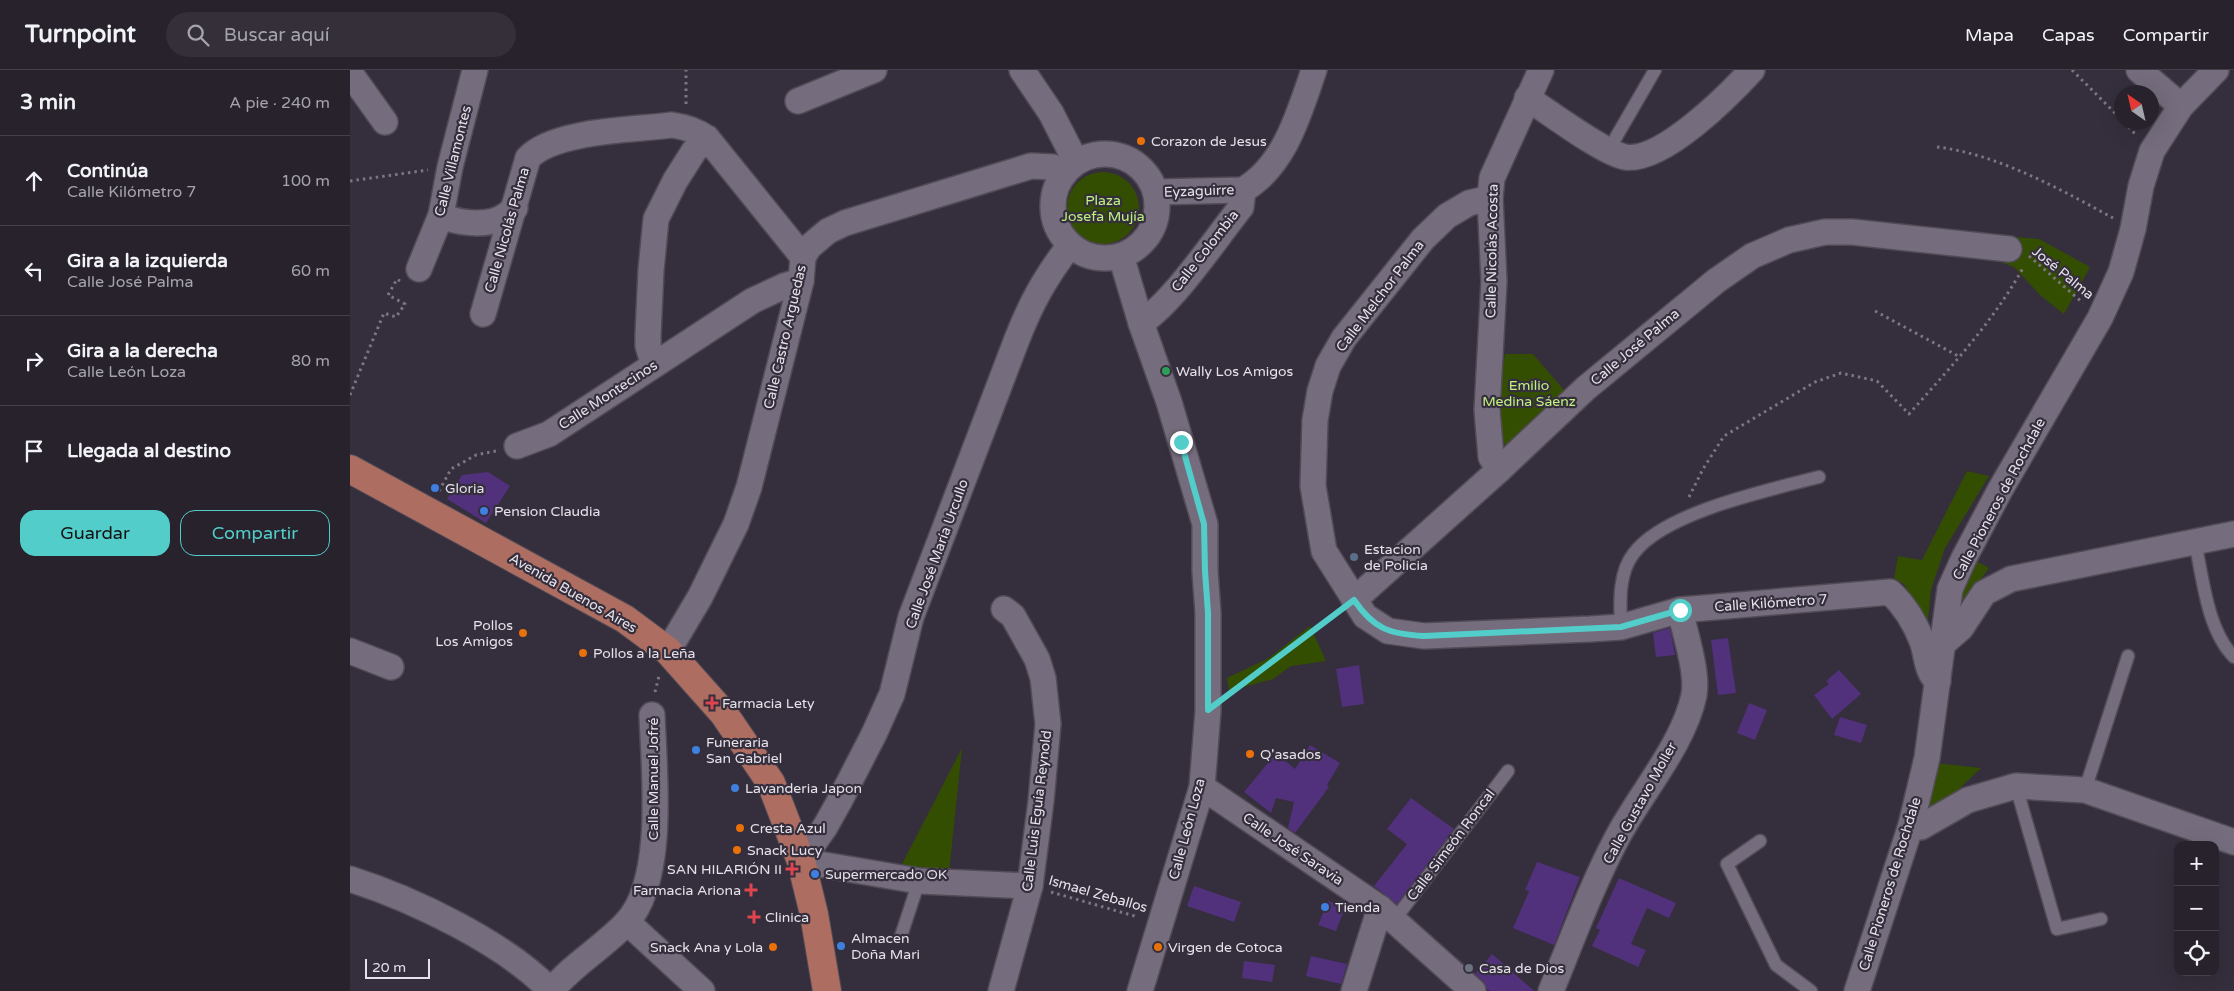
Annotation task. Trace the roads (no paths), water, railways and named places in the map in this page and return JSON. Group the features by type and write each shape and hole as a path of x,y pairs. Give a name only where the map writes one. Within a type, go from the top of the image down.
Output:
{"main road":[{"name":"Avenida Buenos Aires","path":"350,469 625,619 668,651 724,714 770,783 801,861 814,914 827,991"}],"street":[{"name":"Calle Villamontes","path":"419,269 441,215 450,167 475,70"},
{"path":"798,101 874,70"},
{"path":"1022,70 1051,113 1070,168"},
{"path":"1243,190 1255,183 1269,170 1278,155 1298,116 1314,70"},
{"name":"Calle Nicolás Acosta","path":"1499,470 1491,457 1487,410 1494,281 1490,198 1492,178 1541,70"},
{"path":"1527,98 1608,150 1626,157 1655,150 1684,133 1714,109 1752,70"},
{"path":"2139,70 2182,106"},
{"name":"Calle Pioneros de Rochdale","path":"1857,991 1911,825 1927,758 1950,589 2000,490 2100,318 2121,272 2133,229 2141,186 2152,150 2182,106 2216,70"},
{"path":"350,73 385,122"},
{"name":"Calle Nicolás Palma","path":"483,314 528,158 543,145 584,135 672,125 697,132"},
{"path":"697,132 803,256"},
{"path":"654,365 648,346 648,335 650,270 656,219 675,181 694,151 697,132"},
{"path":"1108,154 1124,157 1138,166 1149,178 1156,192 1158,209 1154,226 1145,240 1132,251 1121,256 1101,259 1086,255 1070,245 1061,235 1054,221 1053,204 1056,189 1070,168 1092,156 1108,154"},
{"name":"Calle Castro Arguedas","path":"668,651 700,597 736,524 749,487 801,281 803,256 818,239 845,223 1031,166 1070,168"},
{"name":"Eyzaguirre","path":"1156,192 1243,190"},
{"name":"Calle Colombia","path":"1141,323 1151,316 1173,293 1241,207 1243,190"},
{"name":"Calle Melchor Palma","path":"1354,600 1324,551 1313,486 1315,420 1320,392 1328,366 1344,338 1422,239 1442,220 1461,208 1490,198"},
{"path":"441,215 449,220 491,222 500,219 515,208"},
{"name":"Calle José Palma","path":"1354,600 1499,470 1586,388 1716,281 1752,256 1789,240 1824,232 1852,232 2019,253"},
{"name":"Calle José María Urcullo","path":"801,861 825,827 874,734 892,694 911,617 1030,306 1046,276 1070,245"},
{"name":"Calle León Loza","path":"1121,256 1141,323 1169,402 1204,524 1208,613 1208,710 1202,786 1140,991"},
{"name":"Calle Montecinos","path":"516,446 549,434 752,301 784,286 801,281"},
{"path":"1943,640 1946,641 1956,634 1984,593 2011,578 2234,534"},
{"name":"Calle Kilómetro 7","path":"1354,600 1365,616 1376,625 1388,631 1424,636 1621,627 1680,610 1890,592 1902,603 1908,614 1922,641 1932,675 1938,681"},
{"name":"Calle Luis Eguía Reynold","path":"1000,991 1030,886 1046,755 1047,702 1043,678 1030,643 1013,616 1004,609"},
{"name":"Calle Gustavo Moller","path":"1551,991 1584,910 1617,837 1683,726 1694,695 1694,676 1680,610"},
{"path":"350,651 391,667"},
{"name":"Calle Manuel Jofré","path":"551,991 589,954 627,922 643,896 654,843 656,812 652,715"},
{"name":"Calle José Saravia","path":"1202,786 1388,914 1474,991"},
{"path":"1911,825 1921,827 1968,800 2016,786 2085,790 2234,842"},
{"path":"801,861 919,881 1030,886"},
{"path":"350,879 373,886 450,921 517,960 536,974 551,991"},
{"name":"Calle Simeón Roncal","path":"1354,991 1388,914"},
{"path":"627,922 702,991"}],"lane":[{"path":"1608,150 1655,70"},
{"path":"1621,627 1620,598 1624,575 1633,553 1643,543 1678,519 1763,492 1819,477"},
{"path":"2195,542 2214,625 2226,649 2234,657"},
{"path":"2085,790 2128,656"},
{"name":"Calle Simeón Roncal","path":"1388,914 1508,771"},
{"path":"2016,786 2057,929 2101,919"},
{"path":"1760,841 1727,864 1776,964 1811,991"},
{"path":"901,936 919,881"}],"place":[{"name":"Corazon de Jesus","path":"1141,141"},
{"name":"Wally Los Amigos","path":"1166,371"},
{"name":"Gloria","path":"435,488"},
{"name":"Pension Claudia","path":"484,511"},
{"name":"Estacion de Policia","path":"1354,557"},
{"name":"Pollos Los Amigos","path":"523,633"},
{"name":"Pollos a la Leña","path":"583,653"},
{"name":"Farmacia Lety","path":"712,703"},
{"name":"Funeraria San Gabriel","path":"696,750"},
{"name":"Q'asados","path":"1250,754"},
{"name":"Lavanderia Japon","path":"735,788"},
{"name":"Cresta Azul","path":"740,828"},
{"name":"Snack Lucy","path":"737,850"},
{"name":"SAN HILARIÓN II","path":"792,869"},
{"name":"Supermercado OK","path":"815,874"},
{"name":"Farmacia Ariona","path":"751,890"},
{"name":"Tienda","path":"1325,907"},
{"name":"Clinica","path":"754,917"},
{"name":"Almacen Doña Mari","path":"841,946"},
{"name":"Snack Ana y Lola","path":"773,947"},
{"name":"Virgen de Cotoca","path":"1158,947"},
{"name":"Casa de Dios","path":"1469,968"}],"park label":[{"name":"Plaza Josefa Mujía","path":"1103,208"},
{"name":"Emilio Medina Sáenz","path":"1529,394"}]}
